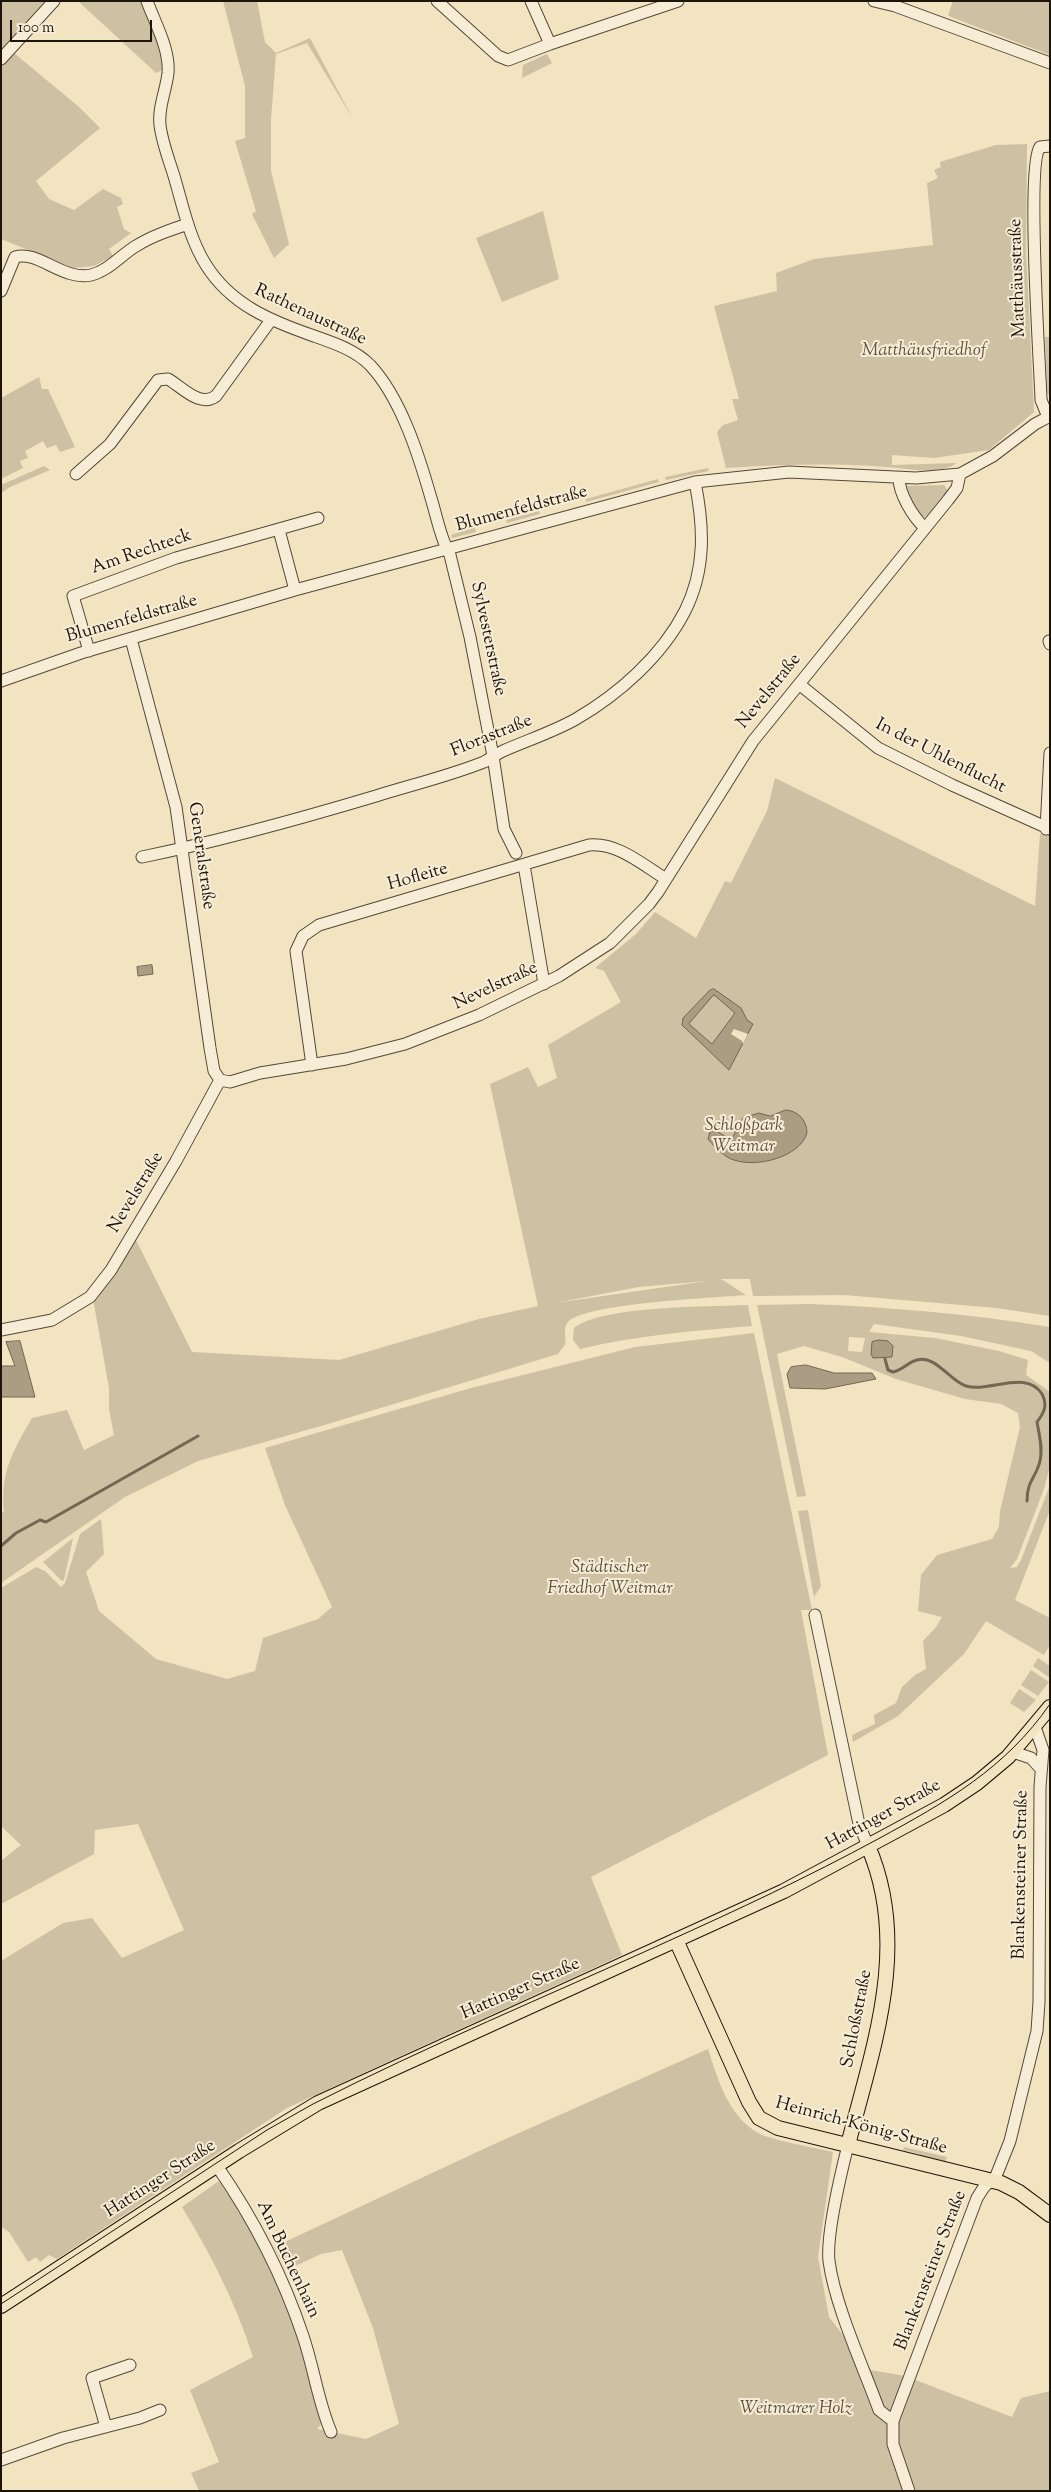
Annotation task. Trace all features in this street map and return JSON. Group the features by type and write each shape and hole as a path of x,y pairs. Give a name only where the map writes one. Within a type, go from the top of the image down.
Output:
{"main road":[{"name":"Hattinger Straße","path":"1,2306 276,2127 344,2090 804,1881 958,1796 1013,1752 1050,1707"},
{"name":"Schloßstraße","path":"848,2145 876,2043 888,1970 887,1916 878,1872 868,1846"},
{"name":"Heinrich-König-Straße","path":"676,1940 740,2084 759,2118 778,2128 992,2180 1019,2192 1050,2215"}],"street":[{"path":"1,59 54,1"},
{"name":"Rathenaustraße","path":"147,1 167,53 168,64 161,105 160,128 188,224 206,264 222,287 249,309 271,320 345,348 365,360 379,376 404,420 431,496 446,548"},
{"path":"437,1 498,56 508,60 678,1"},
{"path":"531,1 550,44"},
{"path":"874,1 895,6 1050,63"},
{"name":"Matthäusstraße","path":"1047,146 1036,154 1034,240 1041,400 1049,417"},
{"path":"1,291 15,257 24,254 68,274 91,275 103,270 134,247 157,235 188,224"},
{"path":"76,474 110,444 158,380 168,379 199,399 207,400 216,396 271,320"},
{"name":"Blumenfeldstraße","path":"1,680 90,651 295,590 695,482 789,472 899,478 960,474 993,456 1035,424 1049,417"},
{"name":"Nevelstraße","path":"1,1330 52,1320 90,1297 116,1261 176,1161 220,1080 230,1082 260,1074 359,1056 405,1044 479,1015 544,984 580,964 610,943 649,904 745,751 957,488 960,474"},
{"path":"899,478 899,486 918,521 925,528"},
{"name":"Florastraße","path":"142,857 328,810 416,784 484,761 553,730 601,702 648,661 671,634 691,596 700,562 702,520 695,482"},
{"name":"Am Rechteck","path":"90,651 73,596 176,558 318,518"},
{"path":"279,530 295,590"},
{"name":"Sylvesterstraße","path":"446,548 450,554 470,637 493,756 504,829 516,853"},
{"name":"Generalstraße","path":"131,639 176,805 210,1048 214,1071 220,1080"},
{"name":"In der Uhlenflucht","path":"799,684 878,748 1048,829"},
{"path":"1048,829 1050,753"},
{"name":"Hofleite","path":"312,1065 296,958 298,946 304,934 319,925 598,844 617,849 666,879"},
{"path":"524,865 544,984"},
{"name":"Schloßstraße","path":"814,1615 861,1830 868,1846"},
{"name":"Blankensteiner Straße","path":"909,2491 893,2444 893,2421 977,2198 984,2187 998,2173 1010,2141 1038,2022 1040,1768 1043,1750 1035,1727"},
{"name":"Blankensteiner Straße","path":"1013,1752 1031,1758 1040,1768"},
{"name":"Schloßstraße","path":"848,2145 830,2234 829,2260 836,2292 878,2410 893,2421"},
{"name":"Am Buchenhain","path":"217,2166 250,2219 288,2295 303,2337 331,2432"},
{"path":"106,2427 92,2378 130,2365"},
{"path":"1,2460 160,2410"}],"green space":[{"path":"1,1 50,1 1,57"},
{"path":"144,1 162,52 163,70 156,73 79,2"},
{"path":"223,1 257,1 265,42 276,53 310,38 353,119 307,43 276,54 271,119 271,171 289,244 274,258 252,214 256,211 235,141 245,138 245,86"},
{"path":"953,1 1050,1 1050,55 951,17 948,15"},
{"path":"14,53 79,107 100,128 36,181 49,199 74,210 103,189 121,198 123,204 117,207 124,229 131,233 109,249 113,256 94,266 73,268 1,239 1,66"},
{"path":"547,54 552,63 522,78 523,65"},
{"name":"Matthäusfriedhof","path":"1027,144 1026,251 1034,412 989,450 934,458 892,455 892,465 956,463 943,469 920,470 821,464 726,468 717,432 723,425 738,420 732,399 739,399 714,306 777,291 776,273 814,259 933,245 927,183 938,178 934,170 941,167 940,162 996,145"},
{"path":"543,211 559,279 502,302 476,238"},
{"path":"1045,337 1050,337 1050,396 1047,393"},
{"path":"39,377 42,389 48,389 75,447 60,452 56,445 47,448 43,441 25,451 28,458 20,461 23,468 1,479 1,398"},
{"path":"44,466 50,470 10,487 1,493 1,485"},
{"path":"708,468 709,471 666,480 665,477"},
{"path":"658,479 659,482 586,502 586,499"},
{"path":"944,485 949,492 930,516 922,517 907,495 905,486"},
{"path":"539,511 540,514 507,523 506,520"},
{"path":"475,527 476,532 452,538 451,535"},
{"name":"Schloßpark Weitmar","path":"775,778 1035,906 1040,834 1050,835 1050,1316 996,1308 844,1295 753,1296 750,1279 721,1279 746,1295 681,1300 599,1310 579,1316 568,1322 565,1330 565,1344 558,1354 328,1424 198,1461 125,1497 1,1583 1,1513 4,1512 3,1498 6,1473 9,1462 32,1418 67,1410 84,1450 114,1435 109,1409 109,1388 93,1299 135,1238 192,1352 339,1360 479,1319 538,1306 490,1084 528,1067 538,1087 557,1078 548,1045 621,1002 604,971 595,968 636,934 655,912 696,938 725,881 731,883 767,811","holes":["707,1281 555,1303 639,1287"]},
{"path":"809,1304 900,1309 990,1318 1050,1327 1050,1363 1031,1351 961,1336 874,1324 869,1332 935,1338 999,1351 1028,1360 1026,1375 1050,1392 1050,1466 1044,1489 1017,1559 1010,1568 1017,1567 1021,1560 1050,1485 1050,1510 1015,1600 1050,1618 1050,1645 1044,1655 986,1621 964,1654 898,1716 853,1742 852,1735 875,1724 874,1715 896,1703 902,1687 915,1675 926,1669 923,1641 936,1627 942,1617 918,1611 921,1575 937,1555 992,1539 999,1527 1000,1511 1020,1427 1018,1413 1001,1404 965,1399 896,1379 842,1357 804,1346 777,1354 806,1496 797,1497 757,1305","holes":["849,1337 865,1338 862,1352 848,1351"]},
{"path":"748,1305 752,1326 644,1337 580,1349 573,1340 574,1328 588,1320 608,1315 683,1307"},
{"name":"Städtischer Friedhof Weitmar","path":"754,1333 812,1610 801,1610 828,1755 591,1877 622,1955 287,2108 57,2259 49,2255 40,2262 36,2257 28,2262 9,2232 1,2227 1,1961 63,1923 92,1918 122,1958 184,1930 138,1824 95,1830 94,1854 1,1904 1,1861 21,1845 1,1826 1,1588 36,1567 45,1571 61,1587 65,1583 80,1534 101,1519 104,1554 86,1572 99,1611 156,1659 227,1679 255,1671 263,1638 318,1619 332,1607 285,1505 265,1448 471,1388 635,1347"},
{"path":"808,1510 821,1586 814,1597 798,1511"},
{"path":"73,1538 64,1580 62,1581 43,1562"},
{"path":"1038,1658 1050,1666 1050,1678 1033,1666"},
{"path":"1031,1670 1049,1682 1038,1696 1021,1685"},
{"path":"1019,1689 1036,1700 1024,1712 1010,1703"},
{"name":"Weitmarer Holz","path":"708,2049 726,2096 739,2117 748,2125 758,2133 773,2138 833,2152 818,2257 829,2317 870,2370 905,2376 1012,2417 1021,2398 1050,2391 1050,2491 199,2491 191,2473 219,2462 190,2390 253,2357 239,2318 222,2280 182,2207 219,2181 258,2242 284,2297 318,2406 322,2423 317,2429 366,2439 399,2424 373,2328 342,2250 321,2254 287,2270 274,2247 492,2145"},
{"path":"904,2147 947,2157 945,2164 919,2158 920,2154 903,2150"}],"shaded area":[{"path":"152,965 153,974 138,976 137,967"},
{"path":"714,989 741,1008 747,1020 753,1024 729,1070 682,1025 683,1018 710,990","holes":["714,995 735,1013 712,1044 689,1024"]},
{"path":"786,1110 798,1114 804,1120 807,1128 803,1141 787,1154 754,1163 743,1162 731,1159 723,1154 708,1139 710,1132 715,1130 731,1140 743,1118 759,1113 770,1116"},
{"path":"879,1340 888,1341 893,1346 892,1357 873,1358 871,1354 872,1342"},
{"path":"20,1341 35,1397 1,1397 1,1366 15,1366 6,1342"},
{"path":"806,1365 834,1373 872,1373 876,1379 825,1389 790,1388 787,1374 791,1367"}],"pier":[{"path":"734,1029 748,1034 743,1044 742,1041 731,1034"}],"waterway":[{"path":"885,1359 888,1370 893,1372 900,1370 911,1362 924,1359 930,1361 966,1386 985,1387 1017,1382 1027,1383 1035,1387 1042,1394 1045,1405 1037,1422 1041,1456 1028,1488 1027,1501"},
{"path":"1,1546 16,1533 40,1520 46,1522 198,1436"}],"tram line":[{"path":"1,2304 267,2130 313,2104 443,2042 772,1893 903,1825 950,1797 994,1766 1014,1747 1050,1704"}]}
